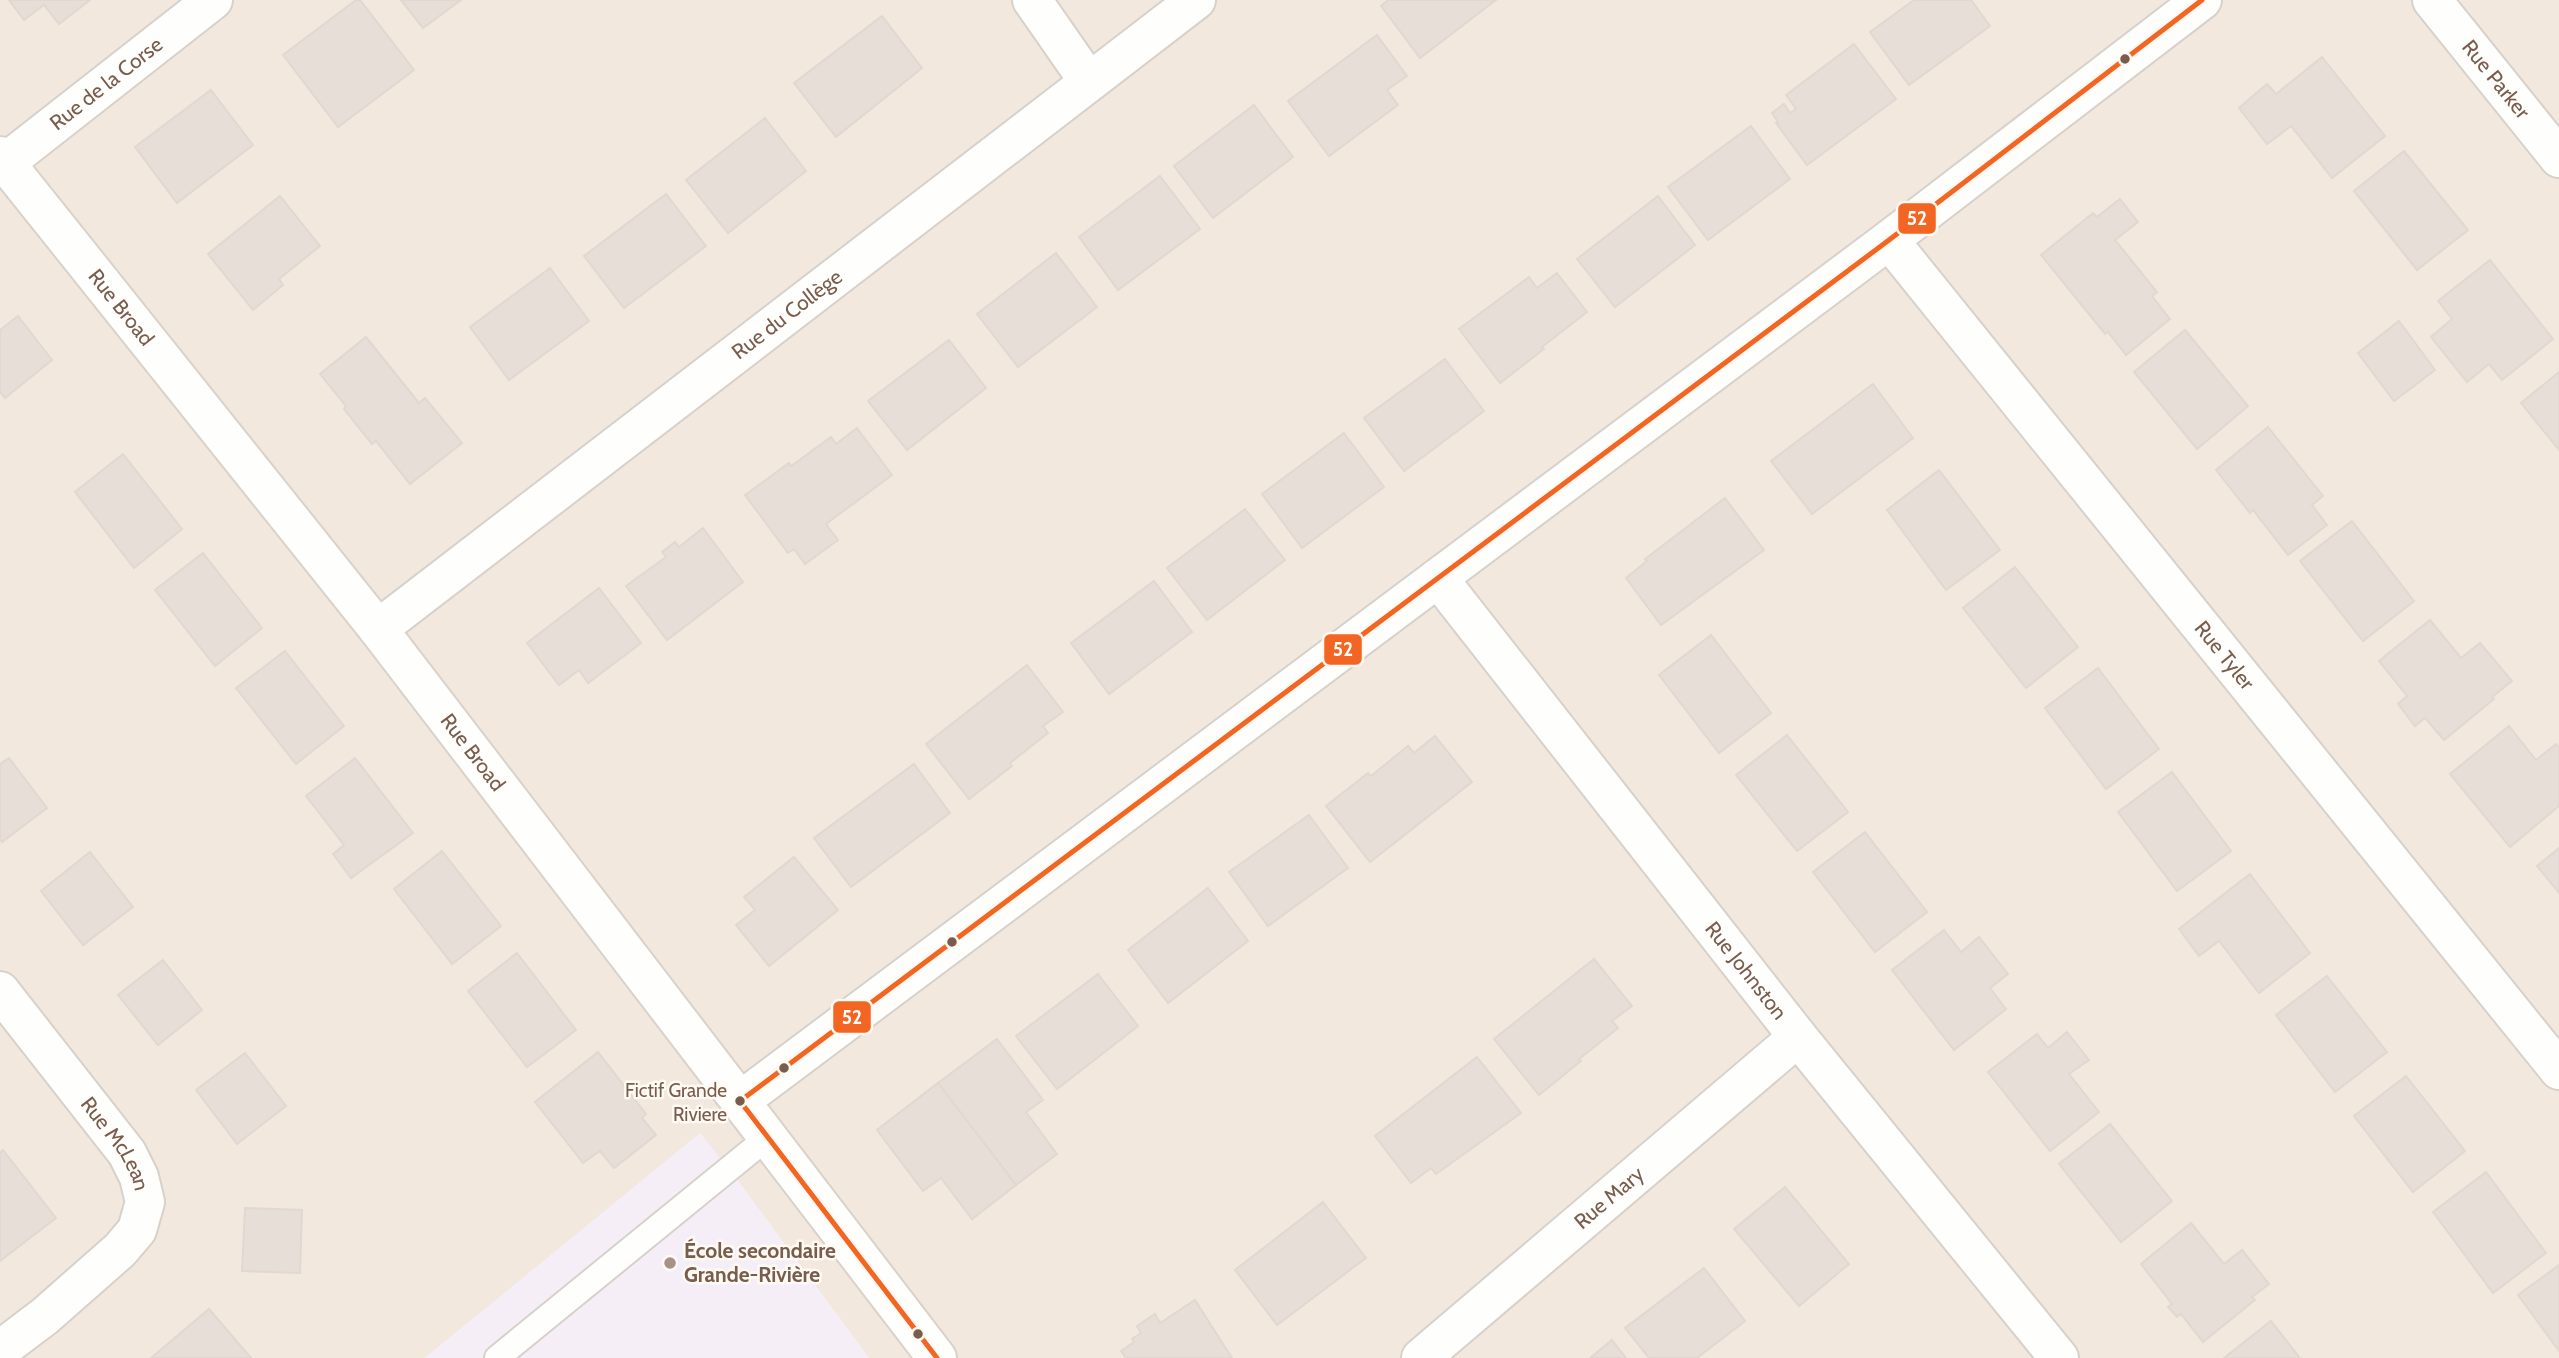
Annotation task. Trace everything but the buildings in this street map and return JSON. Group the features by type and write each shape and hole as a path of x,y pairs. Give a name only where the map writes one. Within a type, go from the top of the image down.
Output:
{"street":[{"name":"Rue de la Corse","path":"2,162 213,0"},
{"path":"1032,0 1089,82"},
{"name":"Rue du Collège","path":"378,629 1196,0"},
{"path":"740,1101 1889,240 2202,0"},
{"name":"Rue Parker","path":"2432,0 2559,158"},
{"name":"Rue Broad","path":"2,162 378,629 937,1358"},
{"name":"Rue Tyler","path":"1889,240 2559,1070"},
{"name":"Rue Johnston","path":"1438,578 1798,1038 2059,1358"},
{"name":"Rue McLean","path":"0,990 127,1153 139,1177 145,1202 137,1230 120,1250 45,1316 0,1350"},
{"name":"Rue Mary","path":"1421,1358 1798,1038"}],"lane":[{"path":"501,1357 768,1138"}],"shaded area":[{"path":"0,0 2559,0 2559,1358 869,1358 700,1134 425,1358 0,1358"},
{"name":"École secondaire Grande-Rivière","path":"700,1133 869,1358 425,1358"}],"transit line":[{"name":"52","path":"937,1358 740,1101 1889,240 2202,0"}],"place":[{"name":"Fictif Grande Riviere","path":"740,1101"},
{"name":"École secondaire Grande-Rivière","path":"670,1263"}]}
